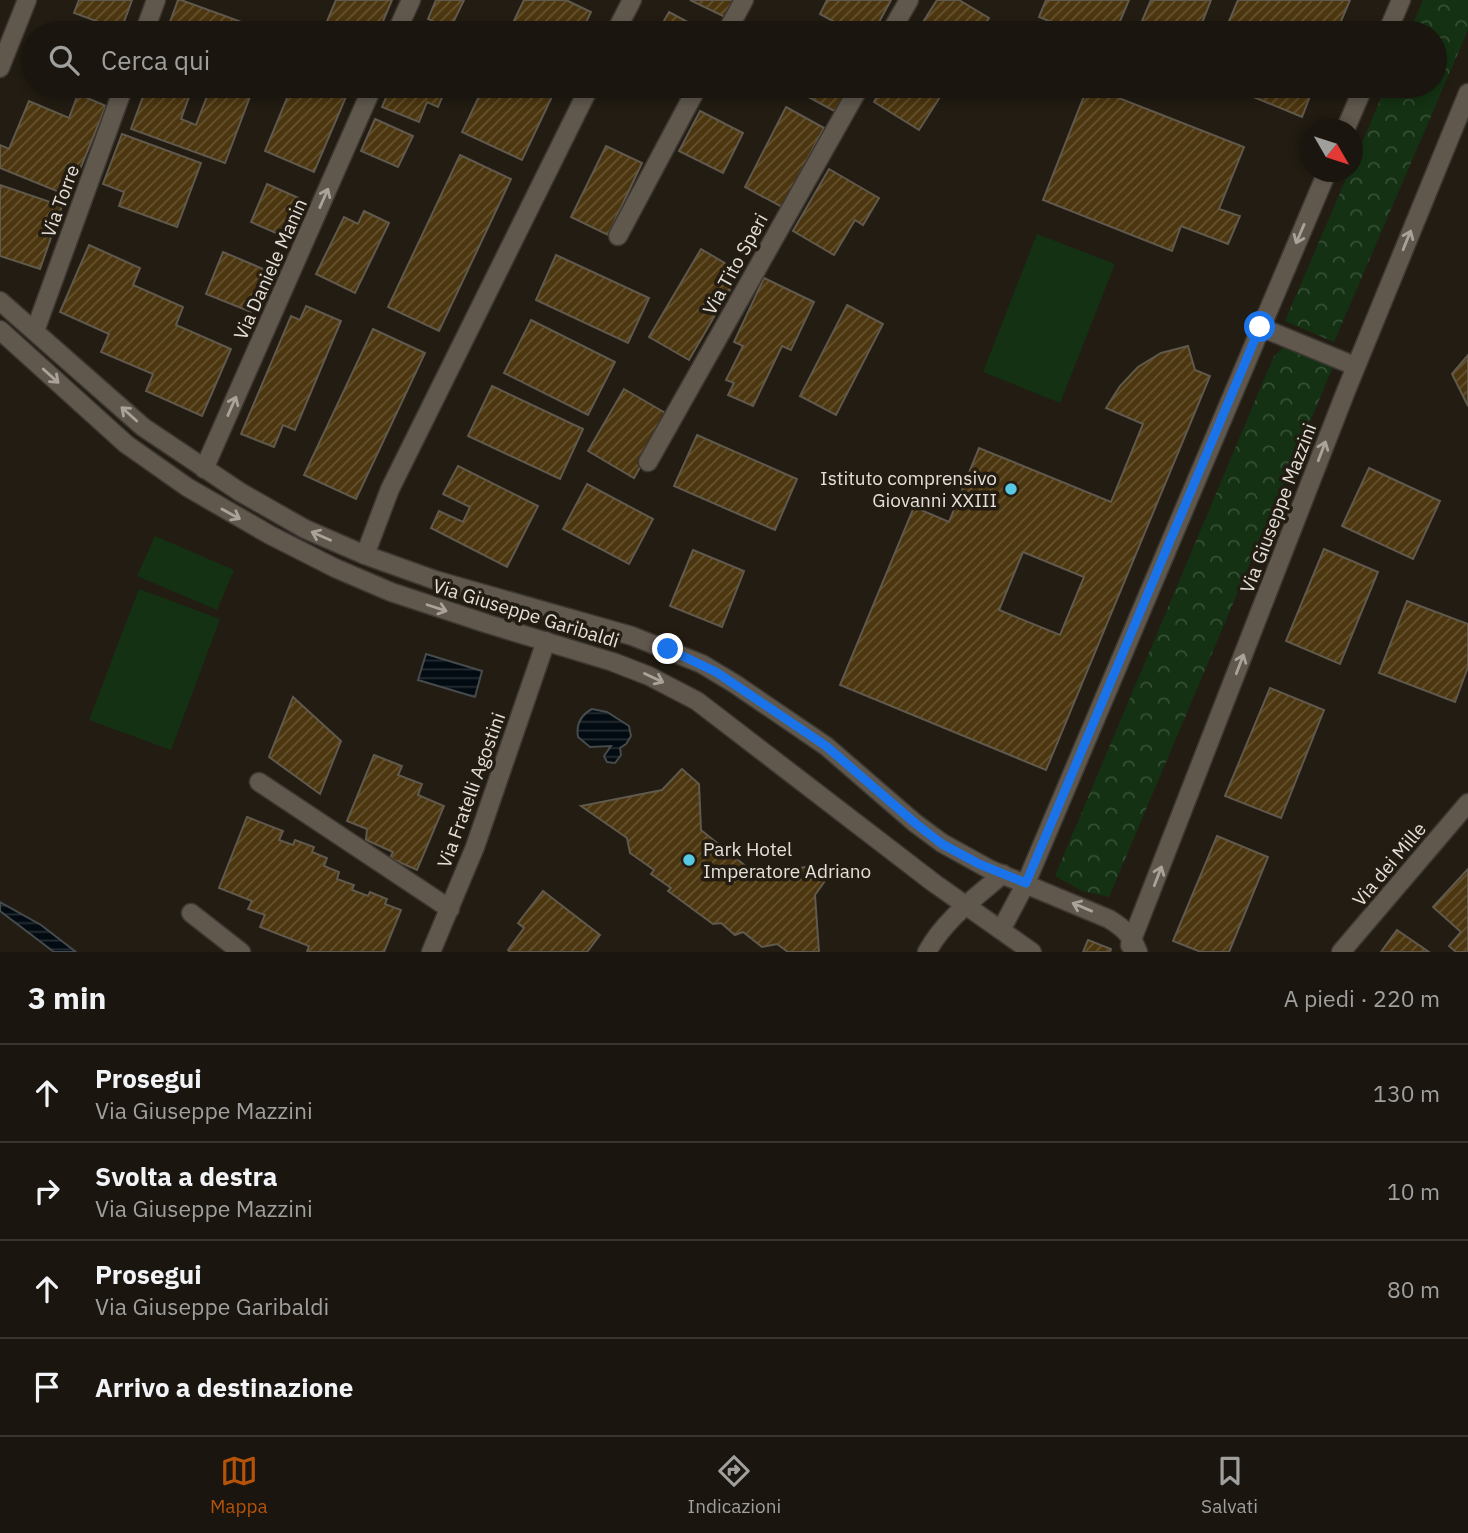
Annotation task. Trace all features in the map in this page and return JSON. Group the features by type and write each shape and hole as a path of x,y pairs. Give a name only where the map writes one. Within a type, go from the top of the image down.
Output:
{"street":[{"path":"0,68 26,0"},
{"path":"148,21 156,0"},
{"path":"401,21 411,0"},
{"path":"621,21 632,0"},
{"path":"733,21 744,0"},
{"path":"897,21 909,0"},
{"path":"1392,21 1401,0"},
{"name":"Via Giuseppe Mazzini","path":"1132,948 1356,366 1468,93"},
{"name":"Via Torre","path":"35,331 120,98"},
{"name":"Via Daniele Manin","path":"204,469 368,98"},
{"path":"365,555 390,489 584,98"},
{"path":"618,236 692,98"},
{"name":"Via Tito Speri","path":"648,462 852,98"},
{"path":"1350,119 1359,98"},
{"path":"1008,941 1026,883 1323,182"},
{"name":"Via Giuseppe Garibaldi","path":"0,300 143,427 240,492 305,528 365,555 435,580 632,636 702,664 826,746 915,823 965,857 1003,874"},
{"path":"1260,327 1356,366"},
{"name":"Via Giuseppe Garibaldi","path":"0,330 127,444 214,504 314,557 391,592 613,662 649,676 697,701 1008,941 1032,952"},
{"name":"Via Fratelli Agostini","path":"431,952 475,847 546,641"},
{"path":"259,782 450,909"},
{"name":"Via dei Mille","path":"1341,952 1468,803"},
{"path":"927,952 942,930 965,906 1003,874 1109,919 1126,931 1132,948"},
{"path":"191,913 241,952"}],"green space":[{"path":"1423,0 1468,0 1468,30 1447,79 1447,21 1414,21"},
{"path":"1381,98 1439,98 1334,342 1285,321 1345,182 1363,182 1363,140"},
{"path":"1037,234 1115,264 1060,403 983,372"},
{"path":"1284,347 1333,367 1109,897 1082,891 1055,876 1274,356"},
{"path":"155,536 234,570 217,610 137,576"},
{"path":"139,589 220,619 171,750 89,720"}],"shaded area":[{"path":"426,654 482,671 475,697 418,680"},
{"path":"592,709 607,712 629,726 631,736 620,748 621,755 615,763 607,762 604,756 611,746 590,747 578,737 580,721"},
{"path":"0,902 41,925 76,952 54,952 0,911"}],"building":[{"path":"79,0 132,0 124,21 96,21 74,13"},
{"path":"178,0 181,0 239,21 170,21"},
{"path":"336,0 392,0 383,21 327,21"},
{"path":"436,0 464,0 454,21 428,19"},
{"path":"524,0 566,0 591,12 587,21 514,21"},
{"path":"690,0 733,0 725,17"},
{"path":"827,0 891,0 880,21 833,21 820,14"},
{"path":"937,0 959,0 989,18 987,21 924,21"},
{"path":"1046,0 1129,0 1120,21 1049,21 1039,17"},
{"path":"1151,0 1211,0 1203,21 1142,21"},
{"path":"1238,0 1350,0 1341,21 1229,21"},
{"path":"669,12 686,21 664,21"},
{"path":"76,98 87,98 106,106 69,196 0,168 0,145 9,149 29,101 69,118"},
{"path":"143,98 189,98 181,119 196,125 206,98 249,98 225,163 131,129"},
{"path":"287,98 345,98 314,172 265,151"},
{"path":"386,98 442,98 438,107 427,102 419,122 382,107"},
{"path":"478,98 551,98 522,160 462,132"},
{"path":"810,98 844,98 836,112"},
{"path":"876,98 939,98 919,130 874,102"},
{"path":"1083,98 1119,98 1244,147 1219,209 1240,216 1228,244 1181,226 1172,251 1043,200"},
{"path":"1256,98 1309,98 1302,117"},
{"path":"786,107 824,128 782,207 745,187"},
{"path":"700,111 743,133 723,173 679,151"},
{"path":"375,119 413,136 398,167 361,151"},
{"path":"122,134 201,163 177,227 119,206 124,192 103,184"},
{"path":"606,146 642,163 608,235 571,217"},
{"path":"460,155 511,179 439,331 388,307"},
{"path":"829,169 879,198 863,225 855,220 834,255 793,231"},
{"path":"267,184 301,199 285,237 251,222"},
{"path":"0,185 62,206 40,269 0,256"},
{"path":"364,211 389,223 355,293 316,274 344,217 358,224"},
{"path":"89,245 140,268 133,285 183,307 176,325 231,349 202,416 146,391 153,374 101,352 109,334 60,312"},
{"path":"701,249 740,272 689,360 649,337"},
{"path":"223,252 268,271 251,312 206,294"},
{"path":"556,255 649,298 628,343 536,300"},
{"path":"764,278 814,302 791,350 782,346 753,406 728,395 734,383 726,380 743,346 734,342"},
{"path":"847,305 883,324 836,415 800,396"},
{"path":"306,306 341,321 295,430 283,425 274,447 241,434 291,316 300,320"},
{"path":"531,320 615,362 588,415 504,373"},
{"path":"373,329 425,353 356,499 304,475"},
{"path":"1188,346 1195,370 1210,376 1046,770 840,685 914,507 949,522 979,448 1111,502 1143,424 1106,408 1120,386 1138,367 1161,353","holes":["1023,552 1084,577 1060,635 999,610"]},
{"path":"1468,355 1468,406 1452,374"},
{"path":"492,386 583,429 560,479 468,436"},
{"path":"624,389 669,415 634,478 588,451"},
{"path":"697,435 797,479 775,530 674,486"},
{"path":"458,466 538,506 507,567 431,528 439,511 463,522 470,507 443,494"},
{"path":"1369,468 1440,501 1413,559 1342,526"},
{"path":"587,484 653,519 629,564 563,529"},
{"path":"1324,549 1378,572 1340,664 1286,641"},
{"path":"693,550 744,571 722,627 670,606"},
{"path":"1407,601 1468,624 1468,667 1455,702 1379,673"},
{"path":"1270,688 1324,710 1281,818 1225,796"},
{"path":"293,697 341,741 320,794 269,757"},
{"path":"374,755 402,766 398,775 422,784 418,795 444,806 417,870 390,858 393,852 366,840 367,829 347,821"},
{"name":"Park Hotel Imperatore Adriano","path":"682,769 699,784 701,830 758,876 810,866 827,878 815,895 819,952 788,952 777,944 762,947 743,932 735,935 721,923 713,924 668,891 671,888 651,874 654,870 630,853 627,838 581,806 662,790"},
{"path":"247,817 283,831 279,840 293,845 295,840 314,847 312,852 327,858 324,866 339,872 337,879 354,885 352,890 368,896 370,892 387,899 385,904 401,910 384,952 307,952 309,946 260,927 265,915 248,909 252,901 219,888"},
{"path":"1217,836 1268,857 1229,952 1201,952 1173,941"},
{"path":"1468,869 1468,952 1456,952 1449,946 1461,932 1433,907"},
{"path":"543,891 600,935 587,952 508,950 524,928 518,923"},
{"path":"1397,930 1429,952 1381,952"},
{"path":"1088,940 1111,949 1110,952 1083,952"}],"place":[{"name":"Istituto comprensivo Giovanni XXIII","path":"1011,489"},
{"name":"Park Hotel Imperatore Adriano","path":"689,860"}],"route":[{"path":"668,649 702,664 736,684 826,746 942,844 979,864 1026,883 1260,327"}]}
